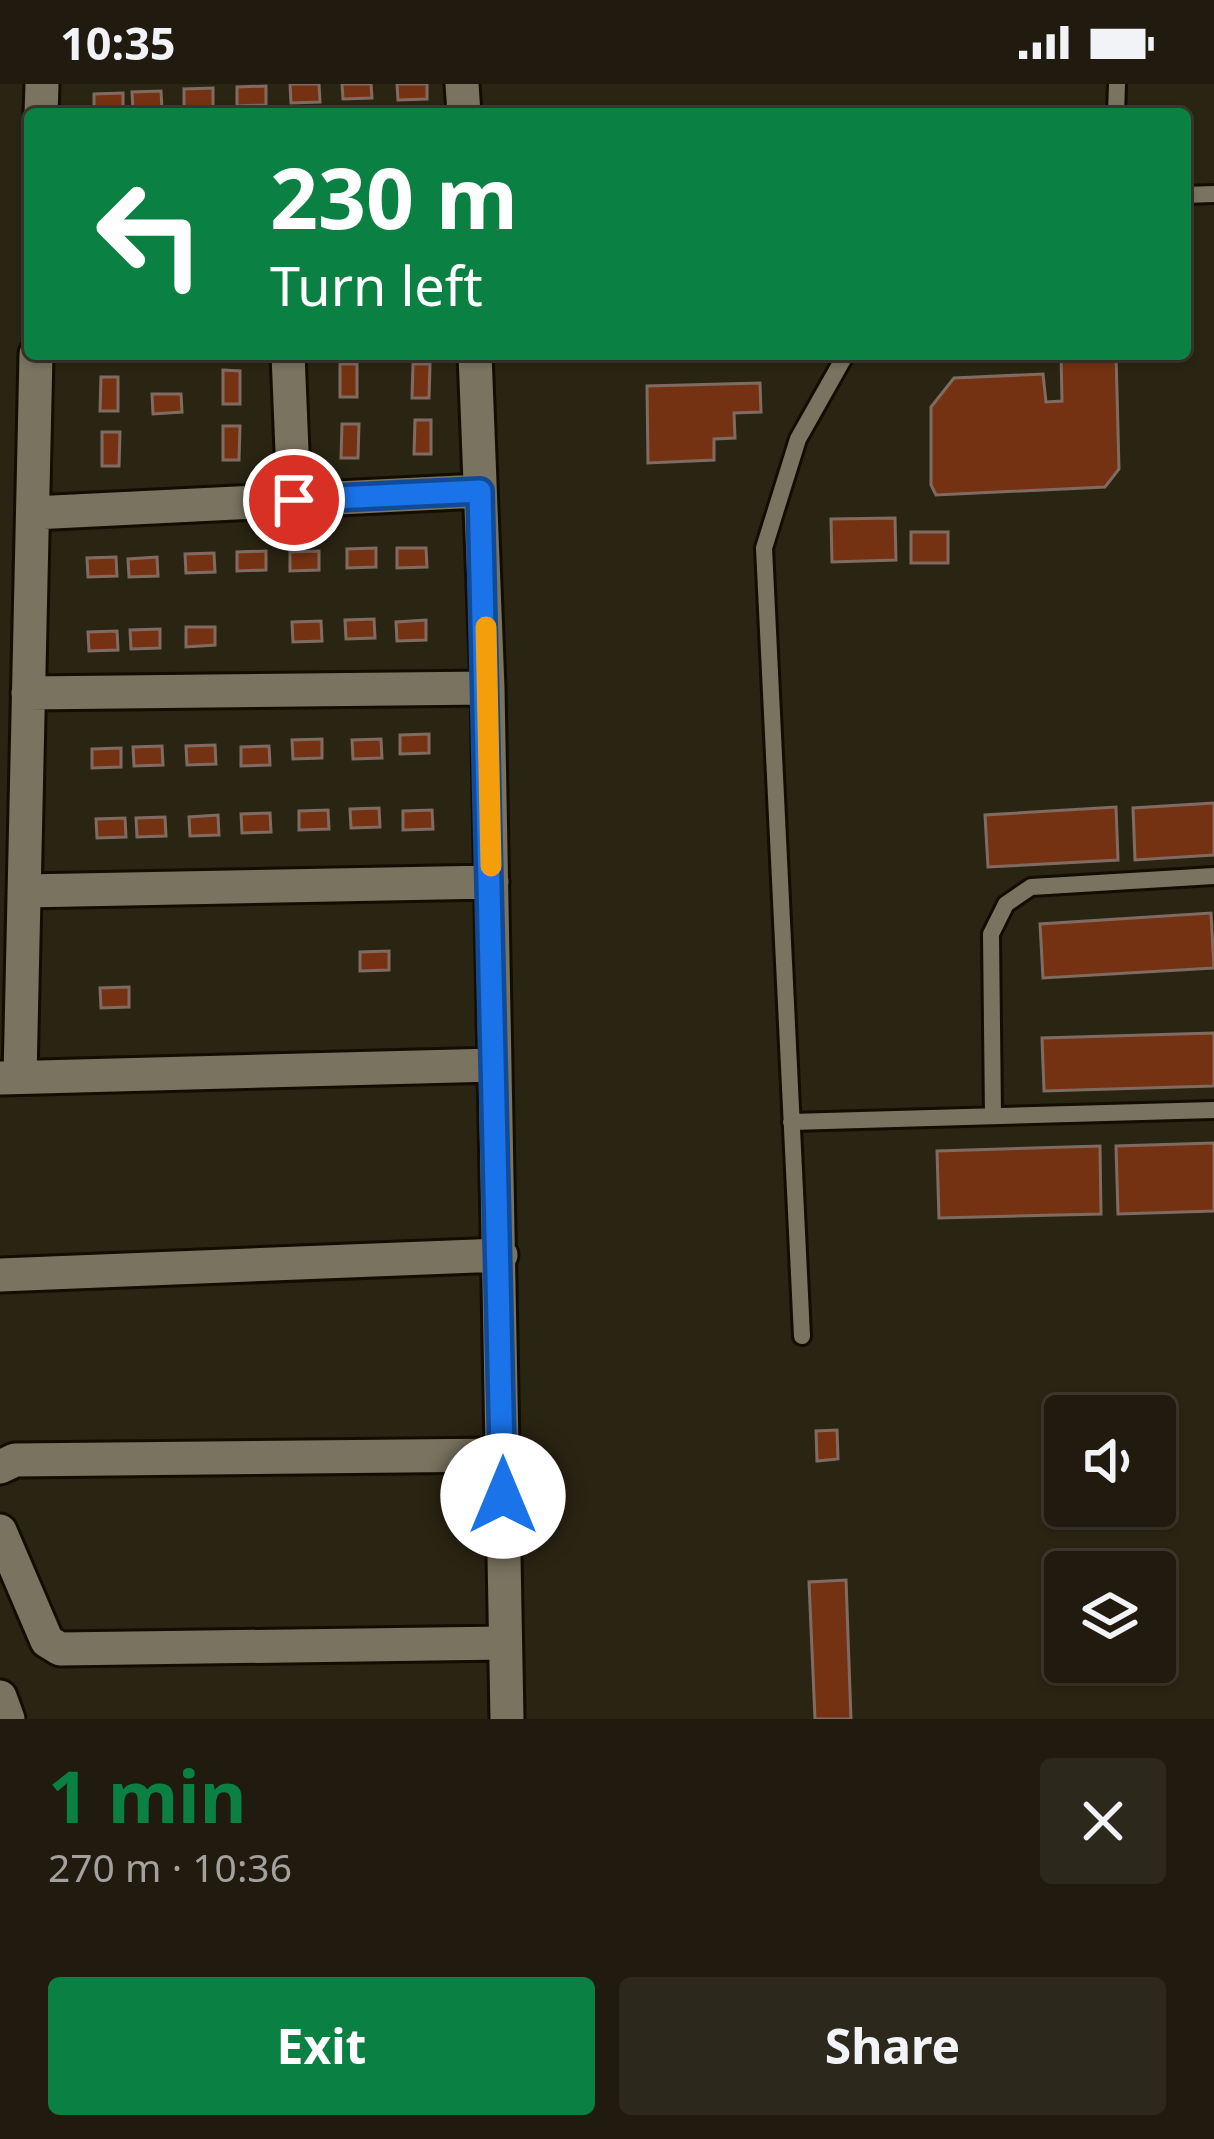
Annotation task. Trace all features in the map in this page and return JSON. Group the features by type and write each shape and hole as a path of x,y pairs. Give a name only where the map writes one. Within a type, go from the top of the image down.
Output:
{"street":[{"path":"36,360 24,891 10,1078 495,1065"},
{"path":"288,360 294,500"},
{"path":"475,360 488,688 507,1719"},
{"path":"32,513 480,491"},
{"path":"28,693 488,688"},
{"path":"24,891 492,882"},
{"path":"0,1275 501,1255"},
{"path":"0,1468 15,1460 502,1455"},
{"path":"0,1531 47,1641 60,1649 505,1643"},
{"path":"0,1697 8,1719"}],"lane":[{"path":"802,1336 764,548 798,439 843,360"},
{"path":"993,1116 991,934 1006,904 1031,887 1214,876"},
{"path":"791,1121 1214,1110"}],"building":[{"path":"290,84 319,84 320,102 291,103"},
{"path":"342,84 371,84 372,98 343,99"},
{"path":"397,84 427,84 427,99 398,100"},
{"path":"266,86 266,105 237,106 237,87"},
{"path":"213,88 213,107 184,108 184,89"},
{"path":"161,91 162,108 133,108 132,92"},
{"path":"123,93 123,108 94,108 94,94"},
{"path":"1061,360 1116,360 1119,469 1105,487 936,495 931,485 931,407 954,378 1043,374 1046,402 1062,401"},
{"path":"340,364 357,364 357,397 340,397"},
{"path":"413,364 430,364 429,398 412,398"},
{"path":"223,370 240,371 240,404 223,404"},
{"path":"101,377 118,377 118,411 100,411"},
{"path":"760,383 761,412 734,413 735,438 714,439 714,460 648,463 647,386"},
{"path":"152,394 181,394 182,412 153,414"},
{"path":"415,420 431,420 431,454 414,454"},
{"path":"342,424 359,424 358,458 341,458"},
{"path":"223,426 240,426 239,460 223,460"},
{"path":"102,432 120,432 119,466 102,466"},
{"path":"895,518 896,560 832,562 831,519"},
{"path":"911,532 948,532 948,563 911,563"},
{"path":"376,548 376,567 347,568 347,549"},
{"path":"397,548 426,548 427,567 397,568"},
{"path":"266,551 266,570 237,571 237,552"},
{"path":"319,551 319,570 290,571 290,552"},
{"path":"214,553 215,572 186,573 185,554"},
{"path":"116,557 117,576 88,577 87,558"},
{"path":"157,557 158,576 129,577 128,559"},
{"path":"374,619 375,638 346,639 345,620"},
{"path":"426,620 426,640 397,641 396,622"},
{"path":"321,621 322,641 293,642 292,622"},
{"path":"186,627 215,627 215,645 186,647"},
{"path":"160,629 160,648 131,649 130,630"},
{"path":"117,631 118,650 89,651 88,632"},
{"path":"429,734 429,753 400,754 400,735"},
{"path":"322,739 322,758 293,759 292,740"},
{"path":"381,739 382,758 353,759 352,740"},
{"path":"215,745 216,764 187,765 186,746"},
{"path":"162,746 163,765 134,766 133,747"},
{"path":"269,746 270,765 241,766 241,747"},
{"path":"121,748 121,767 92,768 92,749"},
{"path":"1214,803 1214,855 1135,860 1133,808"},
{"path":"1116,807 1118,860 988,867 985,815"},
{"path":"379,808 380,827 351,828 350,809"},
{"path":"328,810 329,829 299,830 299,811"},
{"path":"432,810 433,829 403,830 403,811"},
{"path":"270,813 271,832 242,833 241,814"},
{"path":"218,815 219,835 190,836 189,817"},
{"path":"165,817 166,836 137,837 136,818"},
{"path":"125,818 126,837 97,838 96,819"},
{"path":"1211,913 1214,968 1043,978 1040,924"},
{"path":"389,951 389,970 360,971 360,952"},
{"path":"129,987 129,1007 101,1008 100,988"},
{"path":"1214,1033 1214,1086 1044,1091 1042,1038"},
{"path":"1214,1143 1214,1211 1118,1214 1116,1146"},
{"path":"1100,1146 1101,1214 939,1218 937,1151"},
{"path":"837,1430 838,1459 817,1461 816,1431"},
{"path":"846,1580 851,1719 815,1719 809,1582"}],"slow traffic":[{"path":"486,627 491,866"}],"route":[{"path":"294,500 480,491 503,1496"}]}
